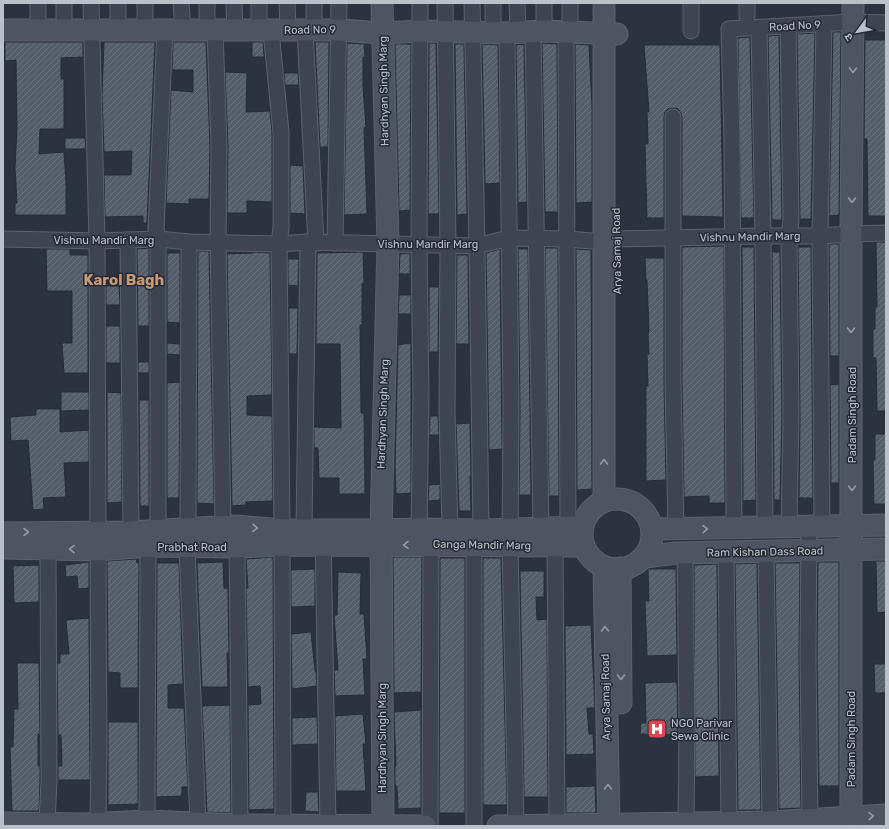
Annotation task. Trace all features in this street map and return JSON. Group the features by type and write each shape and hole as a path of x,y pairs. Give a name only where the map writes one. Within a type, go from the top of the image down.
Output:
{"street":[{"path":"38,3 38,30"},
{"path":"64,3 64,30"},
{"path":"91,3 97,241 98,824"},
{"path":"118,3 118,30"},
{"path":"145,3 164,29"},
{"path":"147,821 158,239 156,228 164,29 181,3"},
{"path":"207,3 219,30 218,242 223,527"},
{"path":"219,30 234,3"},
{"path":"259,3 288,30"},
{"path":"287,3 288,30 312,243 317,535 328,826"},
{"path":"283,825 279,244 281,228 281,132 288,30 314,3"},
{"path":"335,243 339,3"},
{"name":"Hardhyan Singh Marg","path":"382,3 388,244 381,538 383,826"},
{"path":"420,3 419,245 430,826"},
{"path":"445,3 448,245 447,413 450,529"},
{"path":"472,3 477,246 478,537 474,826"},
{"path":"493,3 519,32"},
{"path":"517,3 536,239 541,529"},
{"path":"544,3 519,32 509,238 511,537 507,826 557,824 615,825 770,822 810,820 851,821 886,815"},
{"path":"570,3 568,32 567,239 578,534 592,560 612,568 633,566 645,557 651,544 652,529 649,518 641,508 630,501 611,499 592,508 584,520 578,534"},
{"path":"604,3 610,34 611,499"},
{"path":"610,34 617,3"},
{"path":"691,3 691,31"},
{"name":"Road No 9","path":"732,238 732,140 729,29 824,24 854,13 886,23"},
{"name":"Padam Singh Road","path":"851,821 851,234 854,13"},
{"path":"807,527 820,236 824,24"},
{"path":"788,26 791,221 789,236 791,416 809,551 808,657 810,820"},
{"path":"759,28 763,236 765,527"},
{"name":"Road No 9","path":"3,30 339,30 382,33 446,31 568,32 610,34"},
{"path":"673,116 676,529"},
{"name":"Vishnu Mandir Marg","path":"3,239 97,241 158,239 189,242 279,244 335,243 477,246 509,238 610,240 820,236 886,233"},
{"path":"732,238 734,528"},
{"path":"128,240 131,532"},
{"path":"189,242 187,538 198,824"},
{"path":"652,529 886,525"},
{"name":"Prabhat Road","path":"187,538 223,527 235,526 282,538"},
{"name":"Ganga Mandir Marg","path":"425,537 450,529 478,537"},
{"name":"Ganga Mandir Marg","path":"511,537 541,529 578,534"},
{"name":"Prabhat Road","path":"3,532 98,541 131,532 153,538"},
{"name":"Ganga Mandir Marg","path":"381,538 511,537 555,546 578,534"},
{"name":"Prabhat Road","path":"3,548 48,549 98,541 153,538 187,538 237,547 282,538 317,535 381,538"},
{"path":"555,546 557,824"},
{"path":"237,547 240,825"},
{"path":"47,824 49,780 48,549"},
{"name":"Ram Kishan Dass Road","path":"645,557 685,553 886,549"},
{"path":"766,551 770,822"},
{"path":"726,552 729,822"},
{"path":"685,553 686,823"},
{"name":"Arya Samaj Road","path":"612,568 615,825"},
{"path":"3,823 98,824 147,821 240,825 425,826"}],"building":[{"path":"833,32 841,32 839,215 829,216"},
{"path":"815,33 811,219 800,219 797,34"},
{"path":"779,35 782,220 772,220 768,36"},
{"path":"750,37 754,218 741,218 738,38"},
{"path":"865,40 886,40 886,216 868,216 867,139 864,139"},
{"path":"5,42 83,42 83,57 61,58 61,79 64,79 64,129 40,129 39,154 64,152 66,215 15,215 15,203 17,203 15,168 17,128 16,60 5,61"},
{"path":"104,42 155,42 147,223 143,223 143,216 105,217 104,175 131,175 132,151 104,152 102,95"},
{"path":"173,42 206,42 210,146 209,199 189,199 189,204 166,203 171,90 193,92 193,70 172,70"},
{"path":"252,42 263,42 264,57 252,57"},
{"path":"315,42 329,42 328,147 320,147"},
{"path":"347,43 364,44 365,57 363,57 363,87 366,127 364,128 367,214 344,215"},
{"path":"429,43 436,43 439,214 428,214"},
{"path":"542,43 557,44 558,212 545,212"},
{"path":"395,44 411,44 410,210 399,211"},
{"path":"455,44 464,44 467,214 457,215"},
{"path":"482,44 498,45 500,183 485,184"},
{"path":"524,44 527,202 518,203 516,45"},
{"path":"575,44 589,45 592,107 592,202 576,203"},
{"path":"644,45 720,45 723,217 682,216 682,117 678,109 673,108 668,109 665,112 664,117 664,218 647,218 645,144 648,144 647,112 649,112"},
{"path":"225,72 247,73 246,112 270,111 272,132 272,202 247,201 247,213 227,213 228,146"},
{"path":"284,73 298,73 299,85 285,85"},
{"path":"65,138 85,138 86,149 65,149"},
{"path":"290,165 303,166 305,214 290,213"},
{"path":"876,242 886,242 886,411 877,411 876,358 873,358 873,329 875,329 875,307 877,307"},
{"path":"829,244 839,244 839,356 830,356"},
{"path":"724,246 725,503 709,503 709,496 684,497 682,247"},
{"path":"742,247 754,247 756,500 743,501"},
{"path":"798,247 811,247 813,498 799,498 800,416"},
{"path":"149,248 149,326 138,326 137,249"},
{"path":"545,248 558,248 559,496 549,496"},
{"path":"46,249 70,249 70,255 88,255 88,373 64,373 62,343 72,343 72,291 47,291"},
{"path":"500,249 502,449 489,450 486,253"},
{"path":"518,249 528,249 531,495 519,495 520,409"},
{"path":"576,249 591,250 592,489 577,490"},
{"path":"198,251 209,251 214,504 197,503"},
{"path":"253,252 270,253 272,395 247,396 247,415 272,416 273,501 246,502 246,505 232,506 227,254"},
{"path":"363,252 364,283 362,284 362,325 360,325 361,413 364,413 365,494 339,494 339,478 319,478 318,448 314,448 314,427 341,428 340,344 316,344 317,253"},
{"path":"772,252 780,252 782,416 780,500 774,500"},
{"path":"167,253 180,253 180,323 167,322"},
{"path":"410,253 410,274 399,274 400,254"},
{"path":"457,255 468,255 469,344 456,344"},
{"path":"645,258 664,258 666,480 646,481 646,386 648,386 647,354 649,354 649,332"},
{"path":"288,259 299,259 298,286 288,285"},
{"path":"106,286 119,286 120,305 106,305"},
{"path":"429,287 439,287 438,352 429,352"},
{"path":"399,295 411,295 411,314 398,314"},
{"path":"289,308 298,308 297,354 289,354"},
{"path":"106,326 120,326 120,363 106,363"},
{"path":"167,343 180,344 180,355 167,354"},
{"path":"411,343 411,493 396,494 395,467 398,345"},
{"path":"138,362 149,362 149,373 138,373"},
{"path":"180,382 179,498 167,498 167,383"},
{"path":"839,384 839,483 831,483 830,385"},
{"path":"61,392 89,392 89,410 61,411"},
{"path":"107,392 121,393 122,502 107,503"},
{"path":"139,400 149,400 149,506 140,506"},
{"path":"36,409 60,409 60,432 89,430 89,462 64,463 66,497 43,498 44,509 33,510 28,440 11,441 10,417 36,415"},
{"path":"430,416 438,416 439,435 429,435"},
{"path":"470,423 471,511 459,511 456,424"},
{"path":"875,434 886,434 886,504 874,504 873,460 875,460"},
{"path":"440,484 440,500 428,501 429,485"},
{"path":"273,557 274,809 249,810 248,705 261,704 260,686 248,687 246,588 248,588 246,559"},
{"path":"393,557 422,557 421,708 420,692 394,693"},
{"path":"440,558 465,558 465,813 439,813"},
{"path":"483,558 501,558 507,805 483,805"},
{"path":"136,559 137,563 139,563 138,688 120,688 120,673 108,672 107,561"},
{"path":"876,561 886,561 886,612 877,613"},
{"path":"89,562 89,588 78,589 77,576 66,577 65,565"},
{"path":"223,562 224,588 228,589 228,687 202,687 197,563"},
{"path":"818,562 839,562 839,786 819,786 817,657"},
{"path":"157,563 179,563 183,684 168,685 168,708 184,708 188,787 182,787 182,796 156,797"},
{"path":"757,563 761,810 738,810 735,564"},
{"path":"775,563 800,563 799,657 801,808 779,809"},
{"path":"717,564 719,776 695,777 694,565"},
{"path":"39,565 39,602 14,603 13,566"},
{"path":"315,569 315,606 291,607 291,570"},
{"path":"648,569 676,569 677,655 647,656 645,601 649,601"},
{"path":"520,571 544,571 544,597 536,597 537,620 547,619 548,797 524,797"},
{"path":"338,572 361,573 360,614 364,614 367,659 363,659 365,695 335,696 334,670 338,670 334,615 337,615"},
{"path":"89,618 90,780 58,780 58,766 62,766 61,735 58,735 57,663 60,663 60,654 69,654 66,620"},
{"path":"591,625 595,708 587,708 589,734 593,734 594,754 566,755 565,626"},
{"path":"311,632 317,686 292,689 291,634"},
{"path":"17,663 39,663 39,811 12,811 10,747 13,747 14,709 18,709"},
{"path":"874,664 886,664 886,693 875,693"},
{"path":"677,682 678,735 640,734 641,723 646,723 645,683"},
{"path":"230,705 231,813 207,812 202,706"},
{"path":"421,710 421,808 398,809 397,786 395,786 396,766 394,712"},
{"path":"363,714 366,744 363,744 366,791 336,791 335,716"},
{"path":"317,717 318,744 292,745 292,718"},
{"path":"108,722 138,722 138,804 108,805"},
{"path":"595,786 596,813 566,813 566,787"},
{"path":"306,792 318,792 319,812 305,811"}],"place":[{"name":"NGO Parivar Sewa Clinic","path":"657,729"}],"district":[{"name":"Karol Bagh","path":"124,280"}]}
